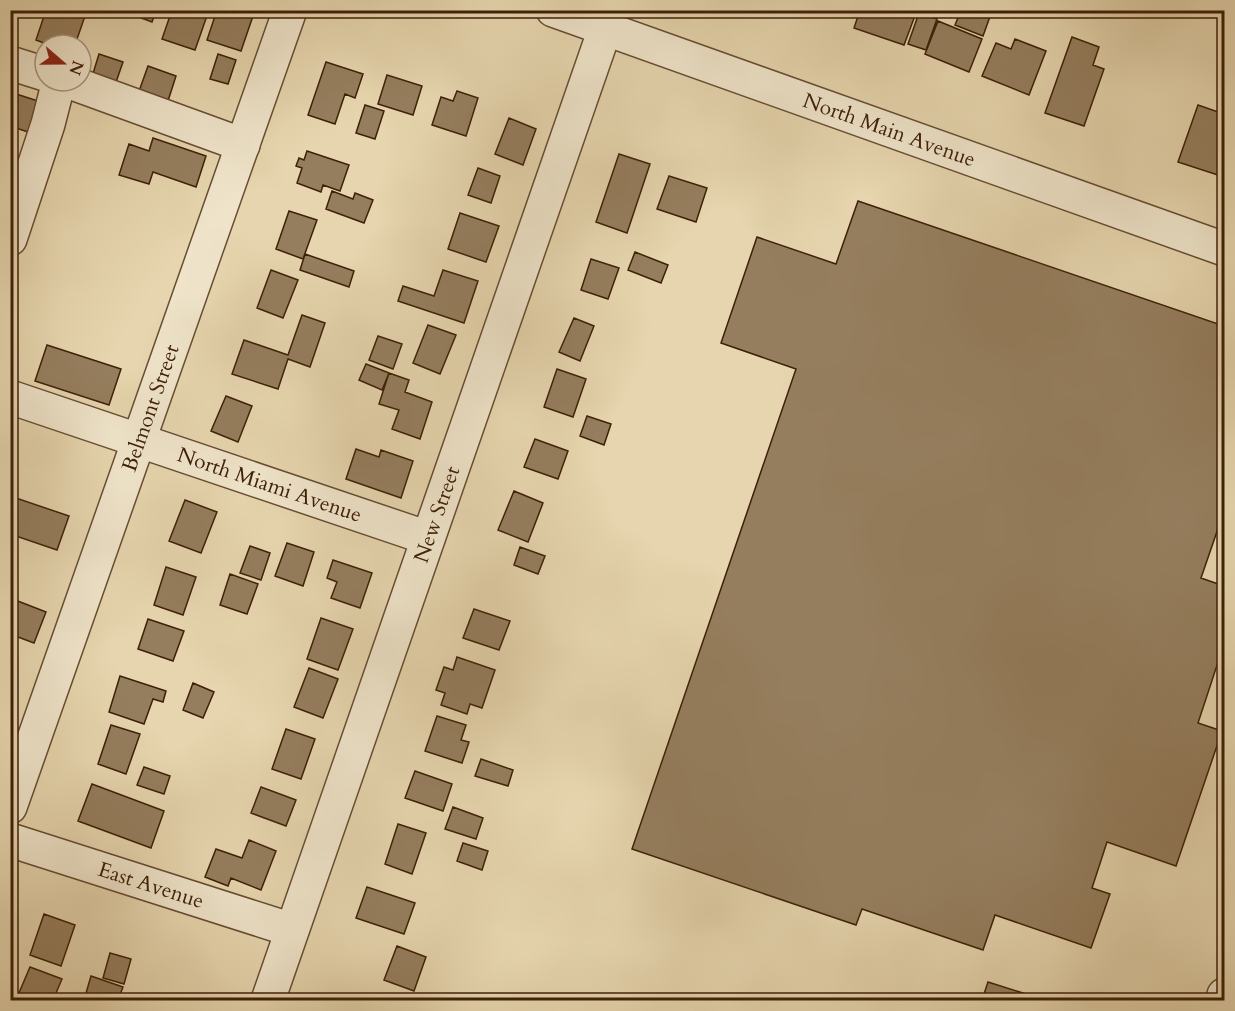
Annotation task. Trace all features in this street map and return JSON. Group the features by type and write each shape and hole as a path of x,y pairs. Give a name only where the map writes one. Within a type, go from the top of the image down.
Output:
{"street":[{"name":"Belmont Street","path":"10,807 290,10"},
{"name":"North Main Avenue","path":"553,10 1223,243"},
{"name":"New Street","path":"268,1000 605,29"},
{"path":"10,63 33,70"},
{"path":"93,90 243,145"},
{"path":"10,239 56,93"},
{"name":"North Miami Avenue","path":"10,397 428,538"},
{"name":"East Avenue","path":"10,840 292,930"},
{"path":"1223,1000 1224,995"}],"building":[{"path":"46,10 87,10 79,33 38,33"},
{"path":"120,10 156,10 152,22"},
{"path":"172,10 209,10 195,50 162,39"},
{"path":"217,10 255,10 241,51 207,40"},
{"path":"860,10 916,13 904,45 854,28"},
{"path":"961,10 992,11 983,36 955,25"},
{"path":"919,13 937,19 926,50 908,44"},
{"path":"938,21 982,39 969,72 925,54"},
{"path":"1072,37 1099,47 1093,65 1104,69 1084,126 1045,113"},
{"path":"1015,39 1046,51 1029,95 982,76 996,43 1011,49"},
{"path":"99,54 123,62 114,88 93,81"},
{"path":"218,54 236,60 228,84 210,79"},
{"path":"326,62 363,74 355,98 345,94 335,124 308,115"},
{"path":"148,66 176,76 167,104 138,94"},
{"path":"387,75 422,86 413,115 378,104"},
{"path":"457,91 478,98 466,136 432,125 441,97 453,101"},
{"path":"10,92 38,101 28,132 10,126"},
{"path":"365,105 384,111 375,139 356,133"},
{"path":"1198,105 1224,114 1224,167 1221,176 1178,162"},
{"path":"509,118 536,129 523,165 495,154"},
{"path":"153,138 206,156 196,187 153,172 149,184 119,175 129,144 149,151"},
{"path":"307,151 349,165 340,191 323,185 321,192 297,183 302,168 296,166 299,158 304,160"},
{"path":"619,154 650,164 627,233 596,222"},
{"path":"478,168 500,176 491,203 468,195"},
{"path":"669,176 707,188 696,222 657,209"},
{"path":"332,191 353,199 355,193 373,200 364,223 326,209"},
{"path":"858,201 1224,326 1224,511 1201,578 1224,586 1224,644 1198,723 1222,731 1176,866 1107,842 1092,888 1110,894 1091,948 995,915 983,950 862,909 856,925 632,849 796,369 721,343 757,237 836,264"},
{"path":"289,211 317,220 303,259 276,249"},
{"path":"460,213 499,226 486,262 448,249"},
{"path":"635,252 668,265 661,283 628,270"},
{"path":"305,254 354,271 349,287 300,270"},
{"path":"591,259 619,268 608,299 581,290"},
{"path":"271,270 298,280 283,318 257,308"},
{"path":"443,270 478,281 464,323 398,301 403,286 434,296"},
{"path":"302,315 325,323 310,367 288,359 278,389 232,374 244,340 288,355"},
{"path":"574,318 594,326 580,361 559,352"},
{"path":"428,325 456,335 440,374 413,363"},
{"path":"378,336 402,344 393,369 369,360"},
{"path":"47,345 121,369 109,405 35,381"},
{"path":"366,364 389,373 382,390 359,380"},
{"path":"557,369 586,379 573,417 544,407"},
{"path":"389,373 409,380 405,392 432,402 420,439 392,429 399,410 379,404"},
{"path":"226,396 252,406 238,442 211,431"},
{"path":"587,416 611,424 604,445 580,436"},
{"path":"535,439 568,451 558,479 524,467"},
{"path":"356,449 379,457 381,450 413,461 401,498 346,479"},
{"path":"514,491 543,503 528,542 498,530"},
{"path":"10,496 69,516 57,550 10,534"},
{"path":"185,500 217,512 201,553 169,541"},
{"path":"287,543 314,552 303,586 275,576"},
{"path":"250,546 270,553 261,580 240,573"},
{"path":"520,547 545,556 538,574 514,565"},
{"path":"333,560 372,573 360,608 331,598 337,582 327,578"},
{"path":"166,567 196,577 183,615 154,605"},
{"path":"230,574 258,584 247,614 220,605"},
{"path":"10,598 46,612 34,643 10,634"},
{"path":"474,609 510,621 499,650 463,638"},
{"path":"321,618 353,629 338,670 307,659"},
{"path":"148,619 184,631 173,661 138,649"},
{"path":"457,657 495,670 482,708 470,704 467,714 441,705 445,693 436,690 444,667 453,670"},
{"path":"309,668 338,679 323,718 294,707"},
{"path":"120,676 166,691 163,702 153,699 144,724 109,712"},
{"path":"193,683 214,692 203,718 183,710"},
{"path":"437,716 466,725 461,740 469,742 462,763 425,751"},
{"path":"111,725 140,734 126,774 98,764"},
{"path":"286,729 315,739 301,779 272,769"},
{"path":"481,759 513,770 508,786 475,776"},
{"path":"144,767 170,776 164,794 137,785"},
{"path":"415,771 452,784 443,811 405,798"},
{"path":"92,784 164,811 151,848 78,821"},
{"path":"261,787 296,800 286,826 251,813"},
{"path":"453,807 483,818 476,839 445,829"},
{"path":"398,824 426,833 412,874 385,864"},
{"path":"249,840 276,851 261,890 231,878 228,886 205,877 216,849 242,858"},
{"path":"463,843 488,851 482,870 457,861"},
{"path":"367,887 415,903 404,934 356,918"},
{"path":"44,914 75,925 61,966 30,955"},
{"path":"397,946 426,957 414,991 384,980"},
{"path":"110,953 131,959 124,984 103,978"},
{"path":"30,967 62,979 53,1000 16,1000"},
{"path":"91,976 123,987 118,1000 84,1000"},
{"path":"988,982 1045,1000 982,1000"}]}
